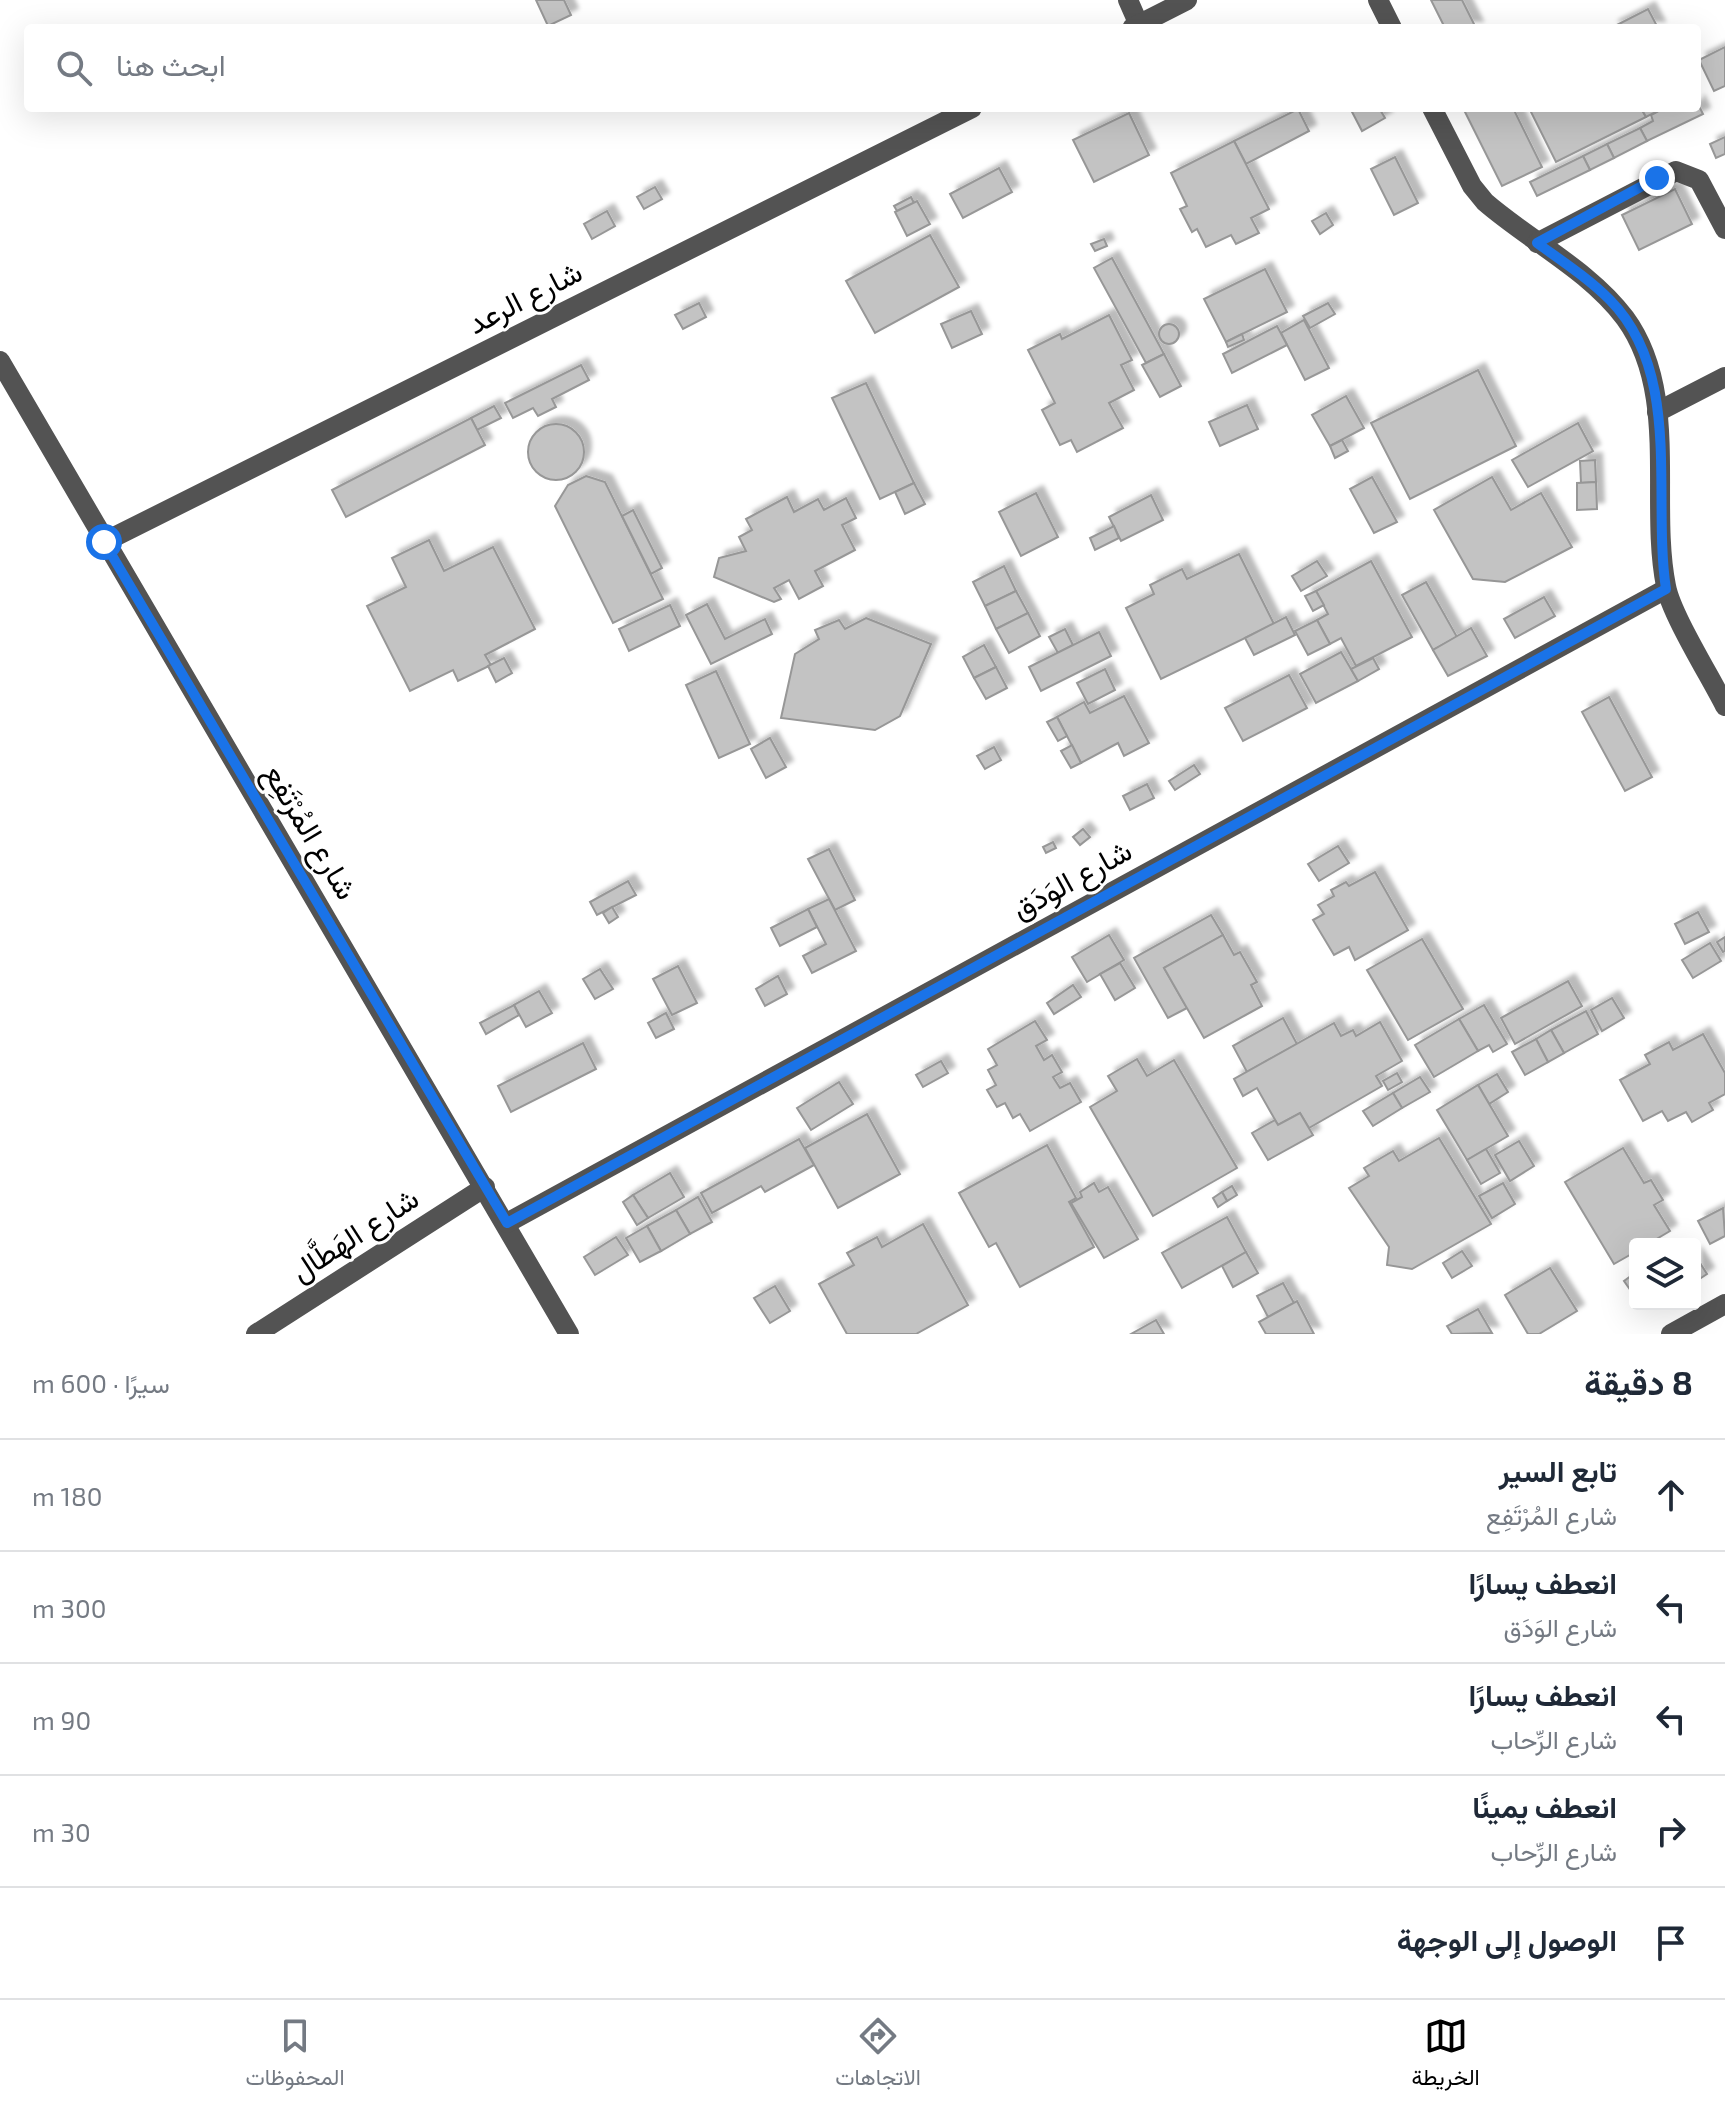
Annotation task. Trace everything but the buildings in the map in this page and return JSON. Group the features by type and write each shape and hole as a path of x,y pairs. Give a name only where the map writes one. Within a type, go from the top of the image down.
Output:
{"street":[{"path":"1128,0 1135,24"},
{"path":"1140,24 1187,0"},
{"path":"1378,0 1390,24"},
{"name":"شارع الرعد","path":"104,542 964,112"},
{"path":"1434,112 1472,186 1493,209 1588,280 1626,319 1648,364 1657,412 1666,589 1725,706"},
{"path":"1537,243 1676,171 1699,180 1725,229"},
{"name":"شارع المُرْتَفِع","path":"0,361 507,1223 569,1334"},
{"path":"1657,412 1725,377"},
{"name":"شارع الوَدَق","path":"507,1223 1666,589"},
{"name":"شارع الهَطَّال","path":"256,1334 485,1187"},
{"path":"1671,1334 1725,1304"}],"route":[{"path":"104,542 507,1223 1666,589 1657,412 1648,364 1639,341 1611,301 1537,243 1657,178"}]}
